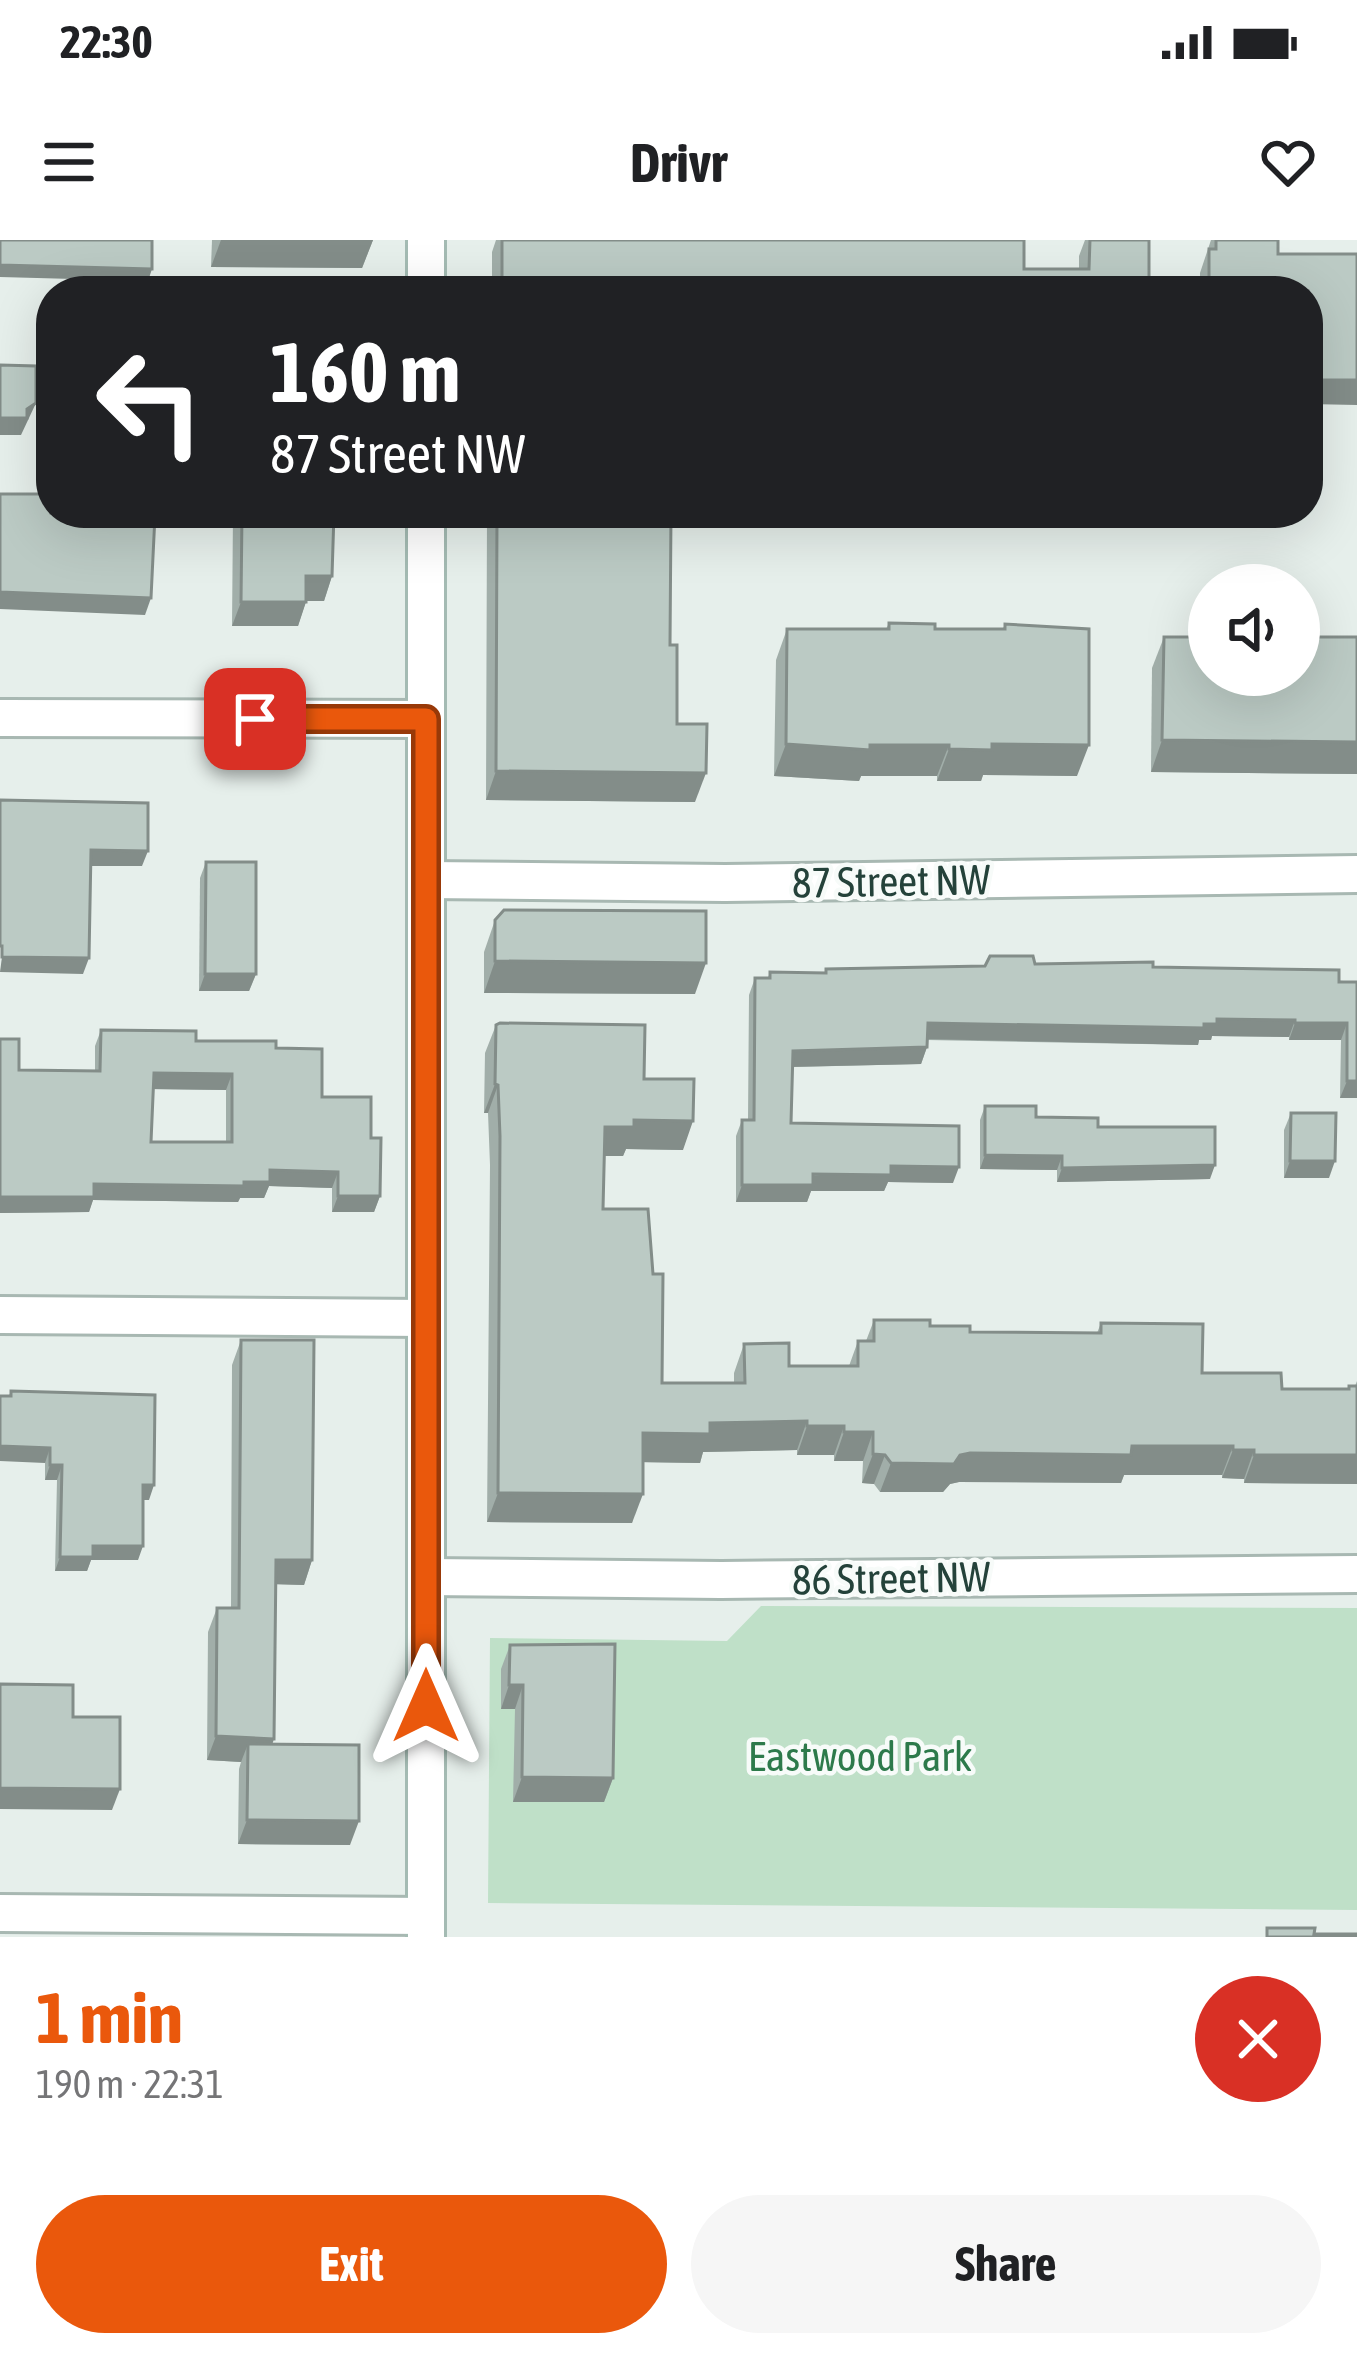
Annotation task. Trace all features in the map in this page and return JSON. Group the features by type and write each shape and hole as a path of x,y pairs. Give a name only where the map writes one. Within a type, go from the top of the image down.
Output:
{"street":[{"path":"426,240 426,276"},
{"path":"0,1912 426,1927 426,528"},
{"path":"0,718 426,719"},
{"name":"87 Street NW","path":"426,880 725,883 1357,874"},
{"path":"0,1315 426,1318"},
{"name":"86 Street NW","path":"426,1577 744,1580 1357,1574"}],"green space":[{"name":"Eastwood Park","path":"761,1606 1357,1608 1357,1910 488,1903 490,1638 727,1641"}],"building":[{"path":"0,240 152,240 152,269 0,265"},
{"path":"502,240 1024,240 1024,269 1089,269 1090,240 1149,240 1149,276 502,276"},
{"path":"1216,240 1278,240 1278,254 1357,254 1357,380 1323,380 1323,276 1209,276 1209,249 1216,249"},
{"path":"0,365 36,366 36,403 27,409 27,418 0,418"},
{"path":"0,494 36,494 36,528 154,528 151,598 0,592"},
{"path":"242,528 334,528 332,576 306,576 306,602 241,602"},
{"path":"497,528 671,528 670,645 677,645 677,724 707,724 706,773 496,771"},
{"path":"889,623 935,624 935,629 1005,629 1005,624 1089,629 1089,745 992,744 992,750 870,745 870,750 786,744 787,629 889,629"},
{"path":"1164,637 1188,637 1188,696 1320,696 1320,637 1357,637 1357,742 1162,740"},
{"path":"0,800 148,803 148,851 91,850 89,958 2,957"},
{"path":"206,862 256,862 256,974 205,974"},
{"path":"504,910 706,911 706,963 495,961 495,920"},
{"path":"990,956 1033,956 1035,964 1153,962 1153,967 1339,970 1339,982 1357,982 1357,1081 1347,1081 1347,1023 1217,1019 1217,1024 1204,1024 1204,1028 928,1023 927,1047 793,1051 791,1123 959,1126 959,1167 891,1166 891,1175 813,1174 813,1185 742,1185 742,1120 754,1120 755,978 770,978 770,972 826,973 826,969 985,966"},
{"path":"496,1025 645,1025 644,1079 694,1079 693,1121 634,1120 634,1127 605,1127 603,1209 648,1209 653,1274 663,1274 662,1383 745,1383 744,1344 789,1343 789,1366 858,1366 858,1341 874,1341 874,1320 930,1320 930,1326 970,1326 970,1332 1101,1333 1101,1323 1203,1324 1202,1373 1281,1373 1282,1389 1357,1386 1357,1455 1254,1455 1254,1450 1233,1450 1233,1446 1132,1446 1131,1455 970,1453 960,1455 954,1464 891,1463 885,1455 873,1454 873,1432 807,1426 807,1421 710,1423 710,1434 643,1433 643,1494 498,1493 500,1136 495,1084"},
{"path":"101,1030 196,1031 196,1041 276,1041 276,1048 322,1049 322,1097 371,1097 371,1138 381,1138 380,1196 338,1196 338,1172 270,1170 270,1182 244,1182 244,1186 94,1184 94,1197 0,1197 0,1039 19,1039 19,1070 100,1071","holes":["154,1073 232,1074 232,1142 151,1142"]},
{"path":"985,1106 1036,1106 1036,1117 1098,1118 1098,1127 1215,1127 1215,1165 1062,1168 1062,1156 985,1155"},
{"path":"1291,1113 1336,1113 1335,1161 1290,1161"},
{"path":"241,1340 314,1340 312,1560 276,1560 274,1739 216,1736 217,1608 239,1608"},
{"path":"11,1391 155,1395 154,1485 143,1485 143,1546 93,1546 93,1557 60,1557 62,1465 50,1465 50,1448 0,1446 0,1396 11,1396"},
{"path":"615,1644 613,1778 522,1777 523,1685 509,1685 510,1645"},
{"path":"0,1684 73,1685 73,1717 120,1717 120,1789 0,1788"},
{"path":"248,1744 359,1745 359,1821 247,1820"},
{"path":"1267,1928 1315,1928 1314,1934 1357,1937 1267,1937"}],"route":[{"path":"255,719 426,719 426,1706"}]}
